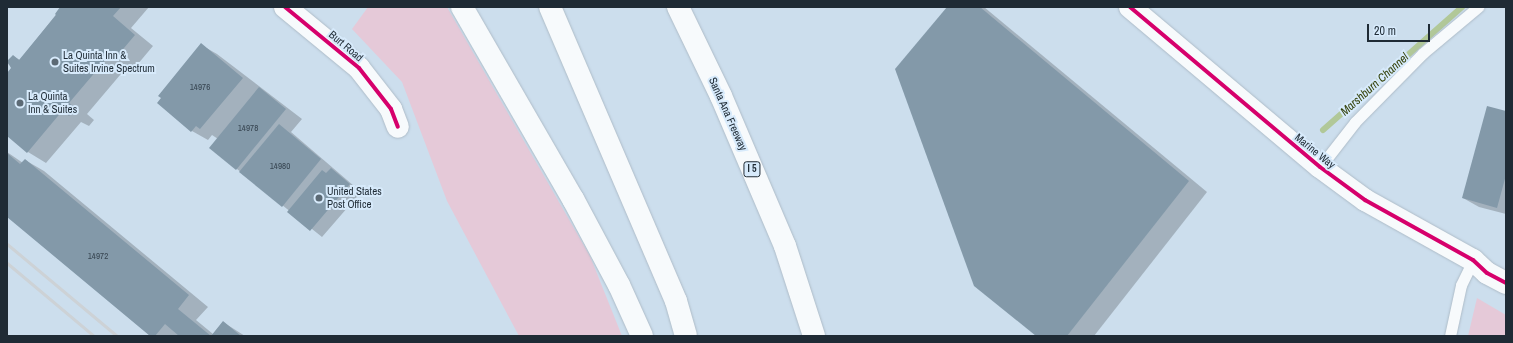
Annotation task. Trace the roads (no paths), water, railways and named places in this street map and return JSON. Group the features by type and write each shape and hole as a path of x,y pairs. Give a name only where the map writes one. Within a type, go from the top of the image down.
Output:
{"main road":[{"name":"Burt Road","path":"285,7 358,68 391,109 398,127"},
{"path":"462,7 573,199 619,285 642,336"},
{"path":"550,7 676,301 686,336"},
{"name":"Santa Ana Freeway","path":"678,7 721,96 784,246 814,336"},
{"name":"Marine Way","path":"1130,7 1320,167 1365,200 1415,230 1473,260 1487,273 1506,283"},
{"name":"Marine Way","path":"1473,260 1494,260 1506,266"}],"lane":[{"path":"1320,167 1360,116 1423,53 1478,7"},
{"path":"1450,336 1461,285 1473,260"}],"waterway":[{"name":"Marshburn Channel","path":"1323,130 1462,7"}],"railway":[{"path":"7,244 117,336"},
{"path":"7,263 94,336"}],"place":[{"name":"La Quinta Inn & Suites Irvine Spectrum","path":"55,62"},
{"name":"La Quinta Inn & Suites","path":"20,103"},
{"name":"United States Post Office","path":"319,198"}]}
